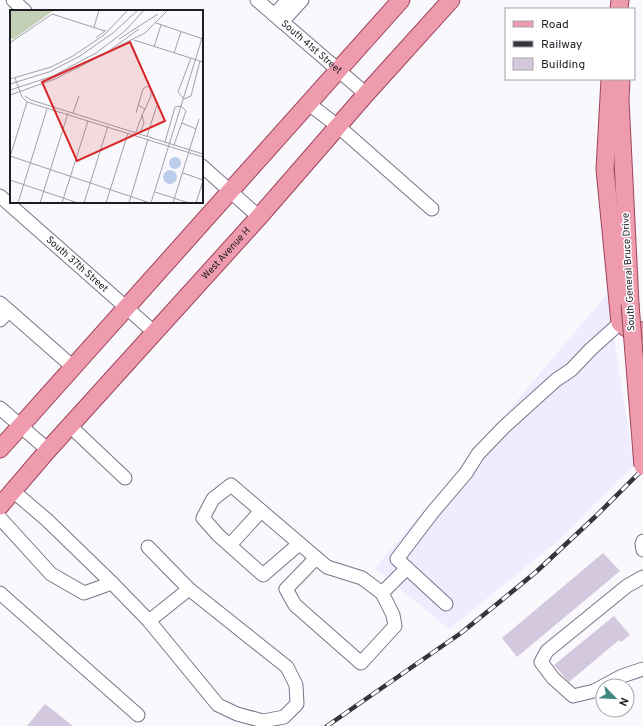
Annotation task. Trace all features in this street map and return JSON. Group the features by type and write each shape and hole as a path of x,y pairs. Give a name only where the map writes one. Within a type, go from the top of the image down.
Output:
{"main road":[{"path":"0,449 401,0"},
{"name":"West Avenue H","path":"0,506 48,450 259,217 366,94 451,0"},
{"path":"610,80 605,169 620,323 628,328 643,331"},
{"name":"South General Bruce Drive","path":"621,80 620,99 630,304 643,466"}],"street":[{"path":"13,0 24,10"},
{"name":"South 41st Street","path":"257,0 366,94"},
{"path":"278,19 293,2"},
{"path":"309,104 339,126 432,209"},
{"path":"203,167 259,217"},
{"name":"South 37th Street","path":"0,196 155,333"},
{"path":"3,311 73,368"},
{"path":"446,604 397,559 432,513 466,473 478,454 522,409 556,380 571,370 591,349 620,323"},
{"path":"0,408 48,450"},
{"path":"70,426 125,478"},
{"path":"299,544 263,576 218,535 203,518 213,499 231,484 260,511 327,567 362,578 382,593 393,615 395,626 361,663 295,605 286,589 316,558"},
{"path":"13,491 47,520 112,582 148,621 218,705 237,714 263,721 284,717 297,704 296,684 287,667 189,589 148,547"},
{"path":"230,545 260,511"},
{"path":"0,518 51,574 84,593 112,582"},
{"path":"643,541 643,550"},
{"path":"382,593 407,568"},
{"path":"643,577 627,586 547,651 541,662 553,678 573,696 594,691 622,676 643,669"},
{"path":"148,621 189,589"},
{"path":"0,593 138,715"}],"shaded area":[{"path":"607,294 634,465 558,541 449,629 375,568"}],"building":[{"path":"603,553 620,571 517,657 502,638"},
{"path":"614,616 630,635 621,642 619,640 569,682 554,665"},
{"path":"45,704 73,726 27,726"}],"railway":[{"path":"327,726 461,633 497,604 536,572 596,516 643,469"}]}
